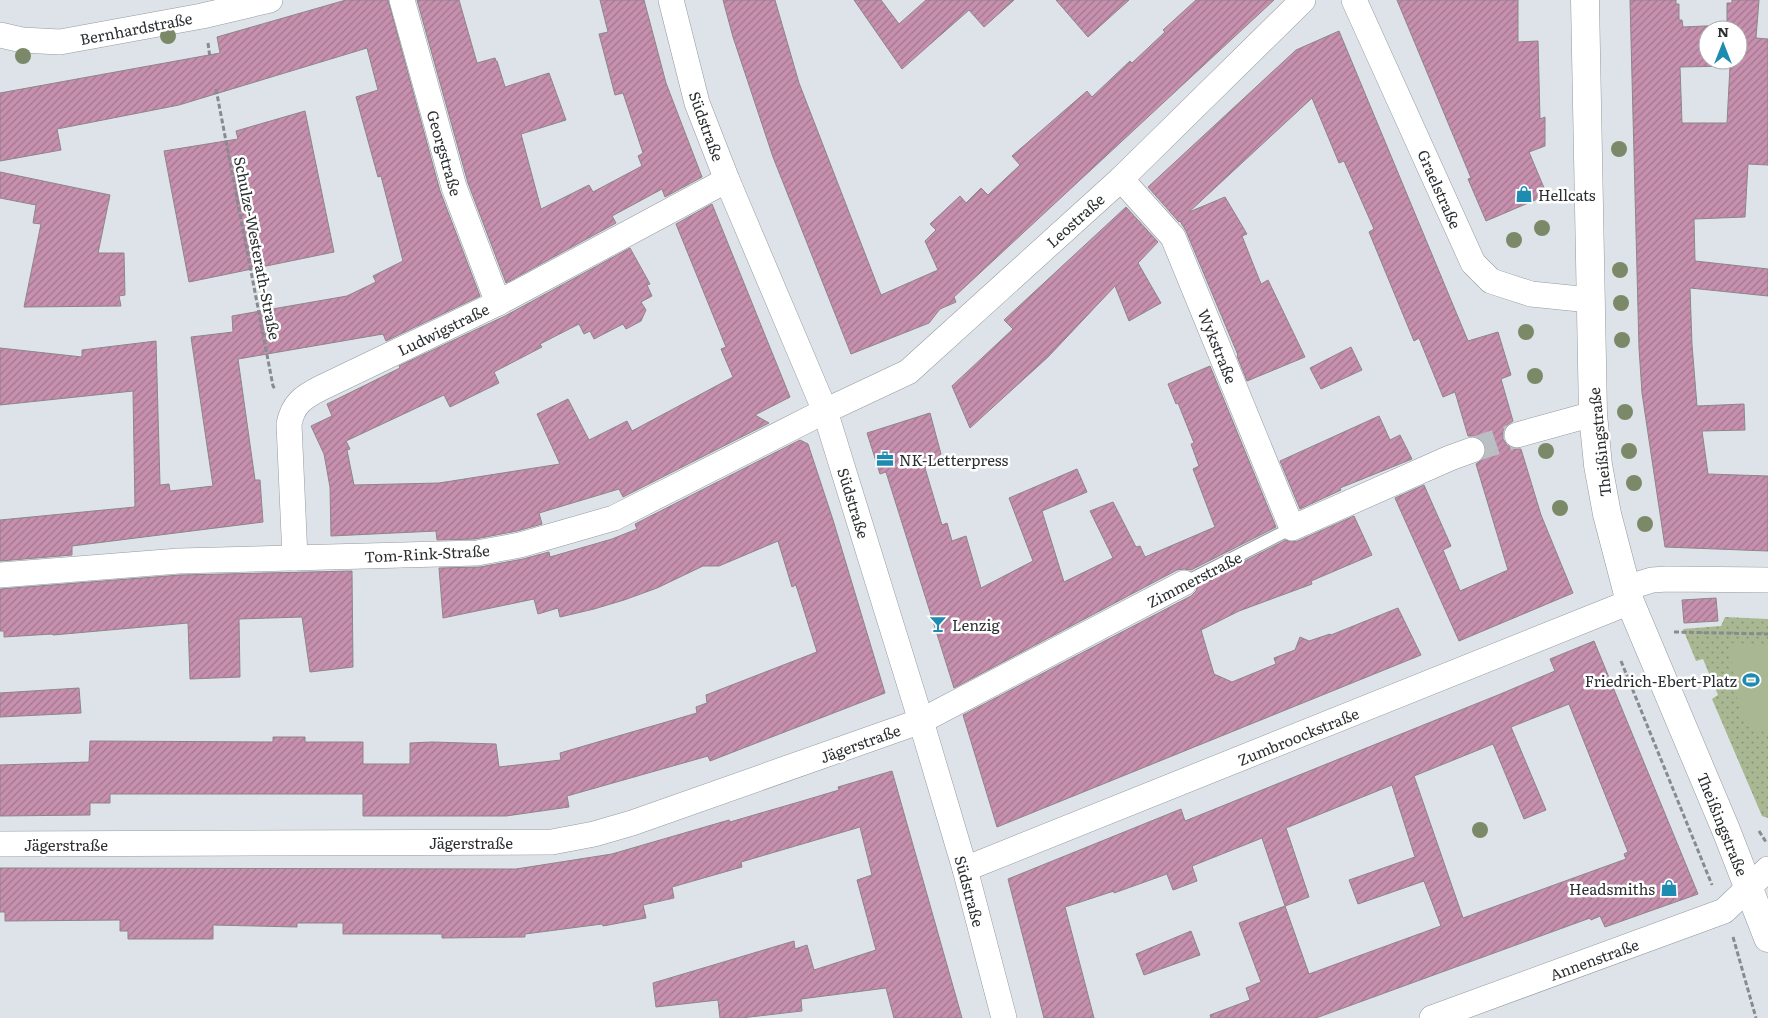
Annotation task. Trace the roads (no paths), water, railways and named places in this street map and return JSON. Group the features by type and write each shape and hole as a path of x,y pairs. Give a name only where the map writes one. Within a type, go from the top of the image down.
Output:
{"street":[{"name":"Bernhardstraße","path":"0,35 22,40 60,42 202,16 270,0"},
{"name":"Georgstraße","path":"402,0 454,187 498,303"},
{"name":"Südstraße","path":"670,0 697,103 727,180 825,411 921,720 965,870 1004,1018"},
{"name":"Leostraße","path":"825,411 908,372 1121,178 1303,0"},
{"name":"Graelstraße","path":"1354,0 1473,263 1491,281 1531,294 1590,300"},
{"name":"Theißingstraße","path":"1585,0 1593,414 1603,494 1628,595 1758,878 1768,938"},
{"name":"Wykstraße","path":"1121,178 1173,237 1292,528"},
{"name":"Ludwigstraße","path":"295,558 289,424 291,412 300,401 310,394 498,303 727,180"},
{"name":"Tom-Rink-Straße","path":"0,575 179,561 477,553 551,537 614,518 825,411"},
{"path":"1517,435 1593,414"},
{"name":"Zimmerstraße","path":"1292,528 1472,450"},
{"path":"1628,595 1652,580 1768,580"},
{"name":"Zimmerstraße","path":"921,720 1184,583"},
{"name":"Zumbroockstraße","path":"965,870 1628,595"},
{"name":"Jägerstraße","path":"0,844 552,842 594,834 632,822 921,720"},
{"name":"Annenstraße","path":"1432,1018 1724,911 1758,878"}],"lane":[{"name":"Zimmerstraße","path":"1184,583 1292,528"}],"tunnel":[{"path":"1472,450 1517,435"}],"place":[{"name":"Hellcats","path":"1524,194"},
{"name":"NK-Letterpress","path":"885,459"},
{"name":"Lenzig","path":"938,624"},
{"name":"Friedrich-Ebert-Platz","path":"1751,680"},
{"name":"Headsmiths","path":"1669,888"}]}
